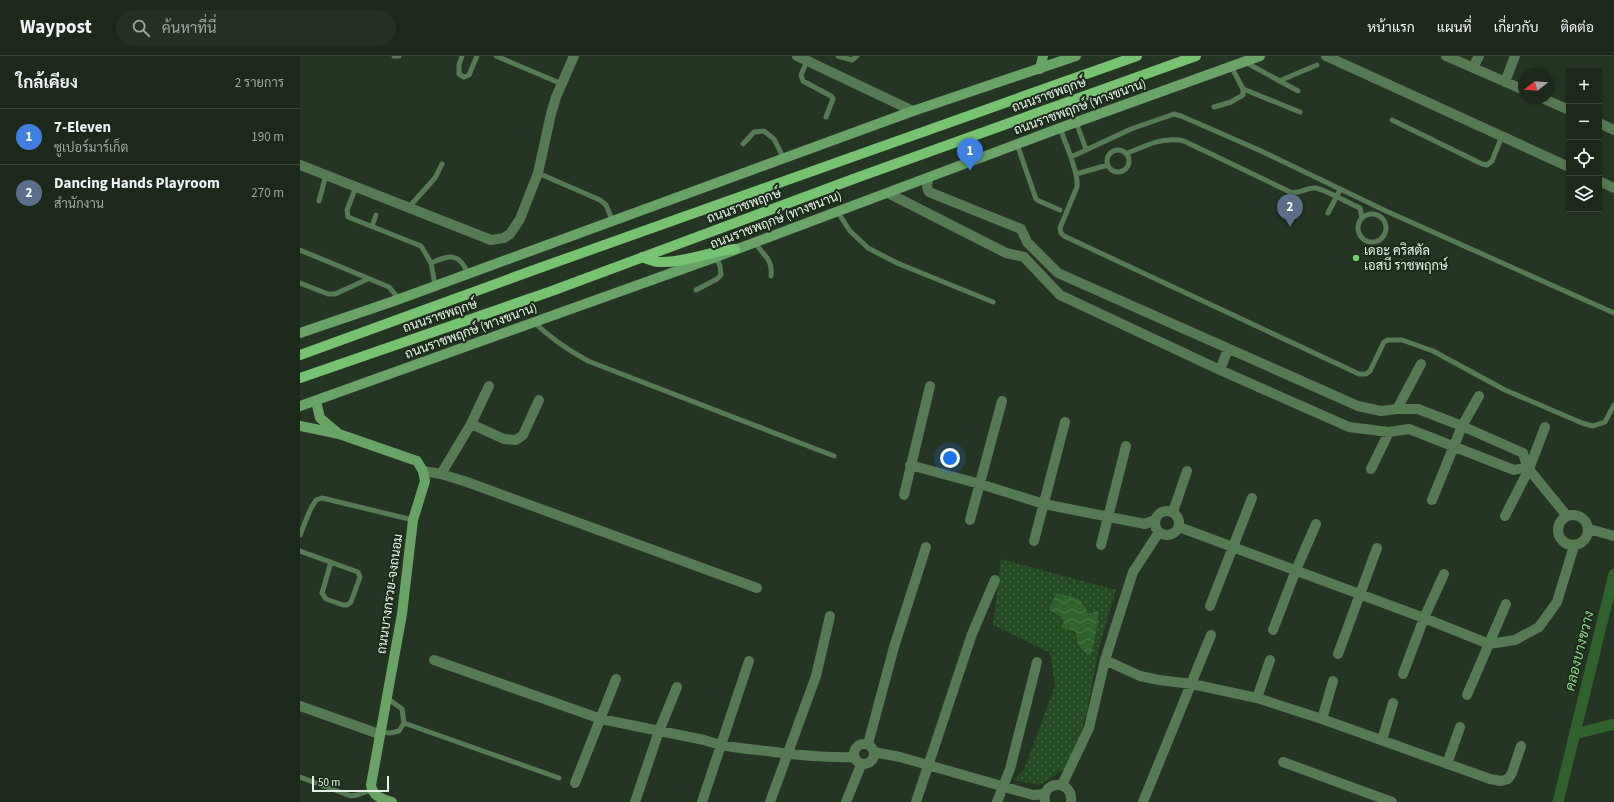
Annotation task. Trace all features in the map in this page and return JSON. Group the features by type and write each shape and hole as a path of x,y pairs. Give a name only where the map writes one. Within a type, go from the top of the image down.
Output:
{"main road":[{"path":"1040,69 1043,56"},
{"path":"300,333 613,222 913,111 1076,56"},
{"name":"ถนนราชพฤกษ์","path":"300,355 545,266 1137,56"},
{"name":"ถนนราชพฤกษ์","path":"300,378 549,292 1196,56"},
{"name":"ถนนราชพฤกษ์ (ทางขนาน)","path":"300,406 716,257 755,241 888,193 1076,122 1260,56"},
{"path":"642,257 659,262 674,261 719,250 735,249"},
{"path":"316,401 320,418 339,434"},
{"path":"300,426 339,434 417,461 423,471"},
{"name":"ถนนบางกรวย-จงถนอม","path":"372,790 371,785 402,614 413,520 425,481 423,471"},
{"path":"372,790 377,797 392,802"}],"street":[{"path":"300,165 491,240 498,240 510,234 520,219 538,174 551,114 574,56"},
{"path":"797,56 913,111"},
{"path":"1326,56 1566,167"},
{"path":"1446,56 1518,87"},
{"path":"1473,67 1479,56"},
{"path":"1505,82 1515,56"},
{"path":"1554,103 1566,109"},
{"path":"1602,124 1614,130"},
{"path":"928,178 927,187 929,192 1021,229 1027,242 1058,273 1358,406 1381,411 1418,409 1462,426 1523,453 1528,468 1567,516"},
{"path":"1602,182 1614,188"},
{"path":"888,193 1006,253 1024,257 1060,295 1220,370 1350,427 1389,432 1408,429 1514,470 1528,468"},
{"path":"1220,370 1228,349"},
{"path":"1397,409 1421,364"},
{"path":"441,474 471,424 489,386"},
{"path":"904,495 930,386"},
{"path":"1432,500 1462,426 1479,396"},
{"path":"471,424 504,439 516,440 523,435 539,400"},
{"path":"970,520 1002,400"},
{"path":"1034,541 1066,422"},
{"path":"1505,516 1528,468 1545,427"},
{"path":"1371,470 1389,432"},
{"path":"1101,545 1126,446"},
{"path":"910,465 980,484 1044,504 1145,524 1155,520"},
{"path":"423,471 441,474 467,482 757,588"},
{"path":"1173,512 1187,471"},
{"path":"1210,606 1232,546 1252,498"},
{"path":"1162,511 1173,512 1178,517 1179,527 1170,535 1162,534 1155,526 1155,520 1156,516 1162,511"},
{"path":"1577,515 1588,524 1589,530 1586,539 1579,545 1574,546 1564,542 1558,534 1559,523 1567,516 1577,515"},
{"path":"1273,630 1296,570 1316,524"},
{"path":"1179,527 1424,618 1489,644 1515,640 1539,627 1557,602 1574,546"},
{"path":"1589,530 1613,536"},
{"path":"1062,785 1089,728 1105,660 1133,572 1159,532"},
{"path":"868,744 894,647 926,547"},
{"path":"1338,654 1361,595 1377,548"},
{"path":"1403,674 1424,618 1444,574"},
{"path":"916,802 970,640 995,580"},
{"path":"1467,695 1506,604"},
{"path":"770,802 816,676 830,616"},
{"path":"1143,802 1211,635"},
{"path":"434,660 600,719 704,740 720,746 788,754 840,758 853,757"},
{"path":"1105,660 1140,676 1192,684 1257,698 1322,719 1490,779 1501,781 1508,779 1512,773 1521,746"},
{"path":"1257,698 1270,660"},
{"path":"702,802 749,661"},
{"path":"997,802 1010,769 1038,662"},
{"path":"575,783 616,679"},
{"path":"1322,719 1334,681"},
{"path":"635,802 659,731 677,687"},
{"path":"1382,740 1393,703"},
{"path":"300,706 380,733"},
{"path":"1447,764 1460,727"},
{"path":"860,744 868,744 874,752 870,763 867,765 855,761 853,757 854,751 857,747 860,744"},
{"path":"874,752 900,757 1045,798 1050,787 1054,785 1062,785 1069,791 1071,802"},
{"path":"1283,762 1392,802"},
{"path":"846,802 861,764"}],"lane":[{"path":"394,56 400,56"},
{"path":"462,56 458,70 461,76 464,77 469,75 478,56"},
{"path":"496,56 562,84"},
{"path":"838,56 852,60 857,56"},
{"path":"807,61 801,75 803,81 831,96 833,99 826,117"},
{"path":"1244,62 1298,91"},
{"path":"1279,81 1317,65"},
{"path":"1214,107 1231,102 1243,95 1243,89 1231,66"},
{"path":"1243,89 1300,112"},
{"path":"1071,157 1131,129 1174,114 1226,135 1340,190 1614,313"},
{"path":"1392,120 1482,164 1487,165 1492,161 1502,136"},
{"path":"1076,122 1086,149"},
{"path":"1060,128 1076,174 1076,187 1060,228 1061,233 1064,236 1359,374 1366,374 1370,371 1384,342 1388,340 1402,340 1434,351 1505,390 1582,423 1593,426 1605,422 1614,405"},
{"path":"743,144 754,132 764,131 774,139 784,159"},
{"path":"1126,154 1156,142 1176,139 1197,146 1290,192 1294,193 1313,188 1317,189 1360,208 1362,218"},
{"path":"1017,144 1036,199 1060,210"},
{"path":"1119,150 1126,154 1128,158 1128,166 1122,172 1113,171 1107,160 1111,153 1119,150"},
{"path":"409,207 435,178 442,164"},
{"path":"1076,174 1108,164"},
{"path":"538,174 600,200 606,205 613,222"},
{"path":"319,201 326,175"},
{"path":"1313,188 1316,178"},
{"path":"356,187 347,210 347,215 421,246 431,263 435,285"},
{"path":"1328,213 1340,190"},
{"path":"837,211 850,231 868,248 897,263 993,302"},
{"path":"1382,218 1386,211"},
{"path":"1370,214 1382,218 1386,226 1385,235 1378,241 1370,242 1362,238 1358,226 1362,218 1370,214"},
{"path":"372,226 376,215"},
{"path":"755,241 760,250 768,258 772,269 771,276"},
{"path":"300,250 389,287 398,299"},
{"path":"431,263 453,256 464,263 468,273"},
{"path":"696,290 717,279 721,275 720,266 716,257"},
{"path":"300,283 328,294 335,294 368,279"},
{"path":"534,322 559,343 588,361 834,456"},
{"path":"300,535 310,510 316,500 322,498 413,520"},
{"path":"300,551 331,562 358,572 360,577 352,602 347,605 343,606 326,599 322,593 331,562"},
{"path":"380,733 399,731 404,723 402,709 387,698"},
{"path":"404,723 559,778"},
{"path":"300,777 351,796 372,790"}],"shaded area":[{"path":"1001,559 1116,590 1099,647 1088,708 1076,749 1067,767 1040,785 1013,780 1024,770 1055,686 1050,653 993,625"}],"water":[{"path":"1056,593 1071,596 1080,600 1089,614 1098,611 1098,620 1092,653 1087,655 1078,645 1075,631 1061,628 1064,622 1061,616 1049,610"}],"waterway":[{"name":"คลองบางขวาง","path":"1558,802 1614,574"},
{"path":"1575,734 1614,724"}],"place":[{"name":"7-Eleven","path":"970,171"},
{"name":"Dancing Hands Playroom","path":"1290,227"},
{"name":"เดอะ คริสตัล เอสบี ราชพฤกษ์","path":"1356,258"}]}
